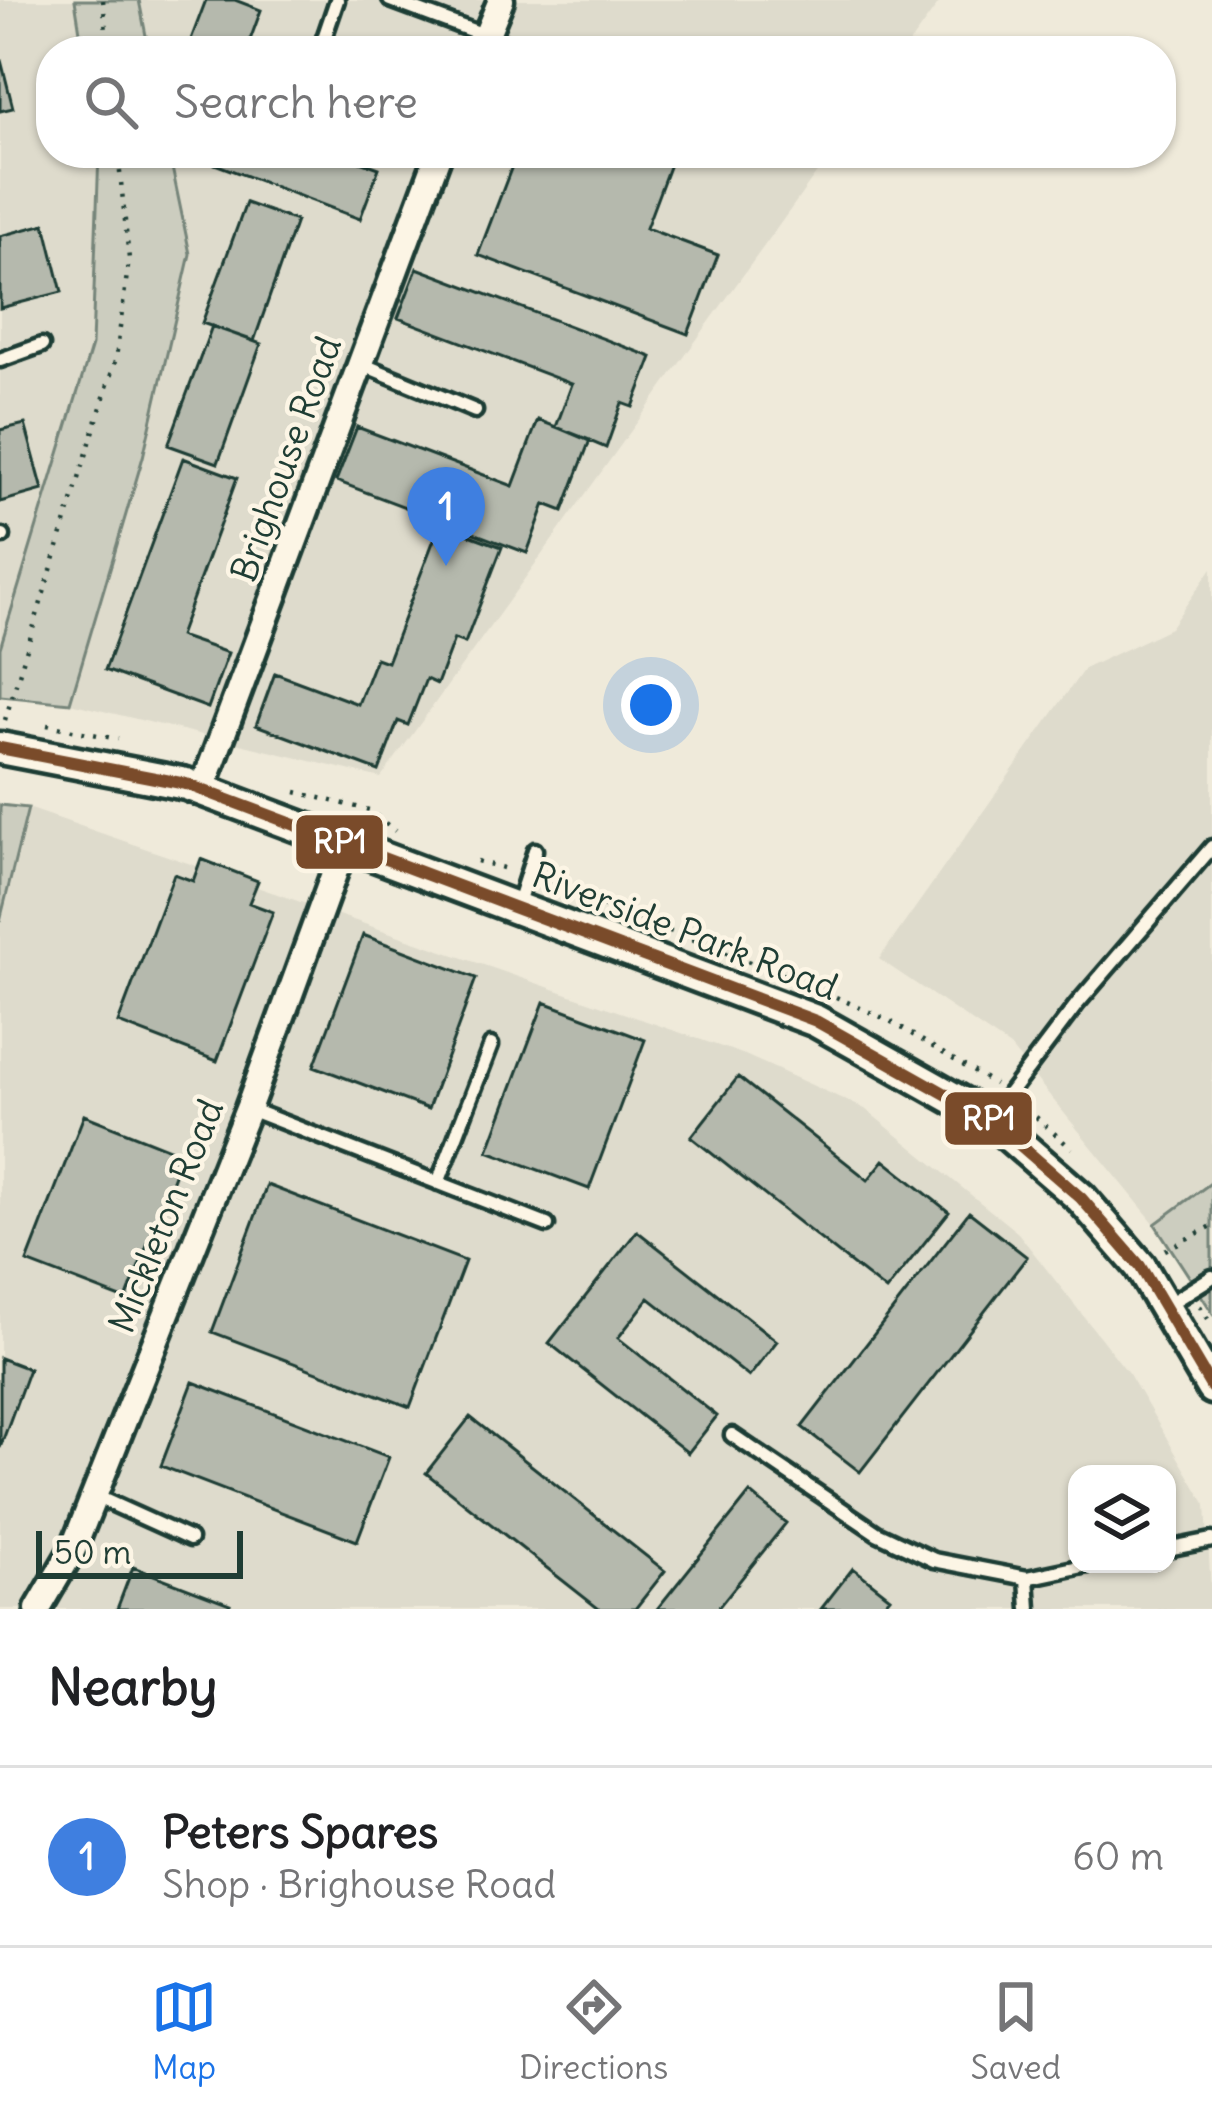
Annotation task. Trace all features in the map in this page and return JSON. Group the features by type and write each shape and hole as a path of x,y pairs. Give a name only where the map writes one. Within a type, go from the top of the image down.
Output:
{"street":[{"path":"487,36 501,0"},
{"name":"Brighouse Road","path":"202,790 427,168"},
{"name":"Riverside Park Road","path":"0,748 202,790 816,1021 991,1119 1081,1198 1166,1305 1212,1388"},
{"name":"Mickleton Road","path":"38,1609 73,1549 248,1109 346,841"}],"lane":[{"path":"325,36 338,0"},
{"path":"390,0 469,36"},
{"path":"0,360 42,346"},
{"path":"359,363 475,411"},
{"path":"991,1119 1077,1004 1212,847"},
{"path":"517,907 535,850"},
{"path":"438,1183 490,1045"},
{"path":"248,1109 548,1226"},
{"path":"1166,1305 1212,1277"},
{"path":"732,1435 877,1533 934,1560 1027,1577 1068,1569"},
{"path":"94,1496 190,1540"},
{"path":"1176,1547 1212,1540"},
{"path":"1027,1577 1029,1609"}],"path":[{"path":"103,0 107,36"},
{"path":"0,737 116,358 129,259 120,168"},
{"path":"1139,1266 1212,1226"}],"shaded area":[{"path":"0,0 75,0 81,36 36,36 36,168 101,168 92,345 0,648"},
{"path":"75,0 139,0 146,36 81,36"},
{"path":"139,0 941,0 915,36 146,36"},
{"path":"98,168 172,168 190,254 143,457 70,703 0,696 0,648 92,345"},
{"path":"172,168 820,168 381,778 70,703 143,457 189,255"},
{"path":"1212,568 1212,1182 1155,1224 1010,1047 879,959 1084,669 1170,628"},
{"path":"0,805 28,808 0,921"},
{"path":"28,808 745,1055 865,1109 1018,1233 1129,1374 1206,1505 1212,1609 0,1609 0,921"},
{"path":"1212,1182 1212,1312 1155,1224"}],"building":[{"path":"206,0 235,0 261,10 251,36 192,36"},
{"path":"0,56 13,108 0,111"},
{"path":"226,168 379,168 360,219"},
{"path":"511,168 668,168 646,228 718,255 688,334 478,255"},
{"path":"246,203 296,221 254,341 202,323"},
{"path":"45,224 62,292 0,308 0,236"},
{"path":"417,268 652,357 633,407 622,403 606,448 556,427 572,384 398,318"},
{"path":"212,326 261,344 218,463 168,445"},
{"path":"538,420 590,440 563,511 545,504 527,553 336,481 357,427 513,486"},
{"path":"25,424 43,490 0,502 0,430"},
{"path":"183,458 237,478 179,636 228,653 208,708 105,670"},
{"path":"440,524 502,547 465,643 454,639 437,684 426,679 408,725 398,721 379,771 256,725 275,673 358,704 376,658 387,662"},
{"path":"201,859 258,881 249,903 273,912 217,1061 118,1023 174,874 193,881"},
{"path":"363,935 476,978 428,1109 314,1066"},
{"path":"544,1002 645,1040 589,1189 488,1151"},
{"path":"738,1077 868,1180 884,1160 949,1212 886,1291 691,1137"},
{"path":"84,1115 182,1154 126,1300 27,1262"},
{"path":"267,1185 465,1261 410,1407 212,1332"},
{"path":"969,1212 1027,1257 860,1472 802,1427"},
{"path":"637,1231 777,1341 749,1377 649,1298 618,1338 717,1416 688,1453 549,1343"},
{"path":"0,1358 29,1369 0,1448"},
{"path":"193,1382 389,1457 357,1541 161,1466"},
{"path":"470,1417 665,1571 635,1609 599,1609 426,1473"},
{"path":"750,1493 786,1523 717,1609 657,1609"},
{"path":"133,1567 230,1604 228,1609 117,1609"},
{"path":"853,1568 890,1597 880,1609 821,1609"}],"transit line":[{"name":"RP1","path":"0,748 186,784 816,1021 990,1119 1081,1198 1140,1266 1212,1388"}],"place":[{"name":"Peters Spares","path":"446,566"}]}
